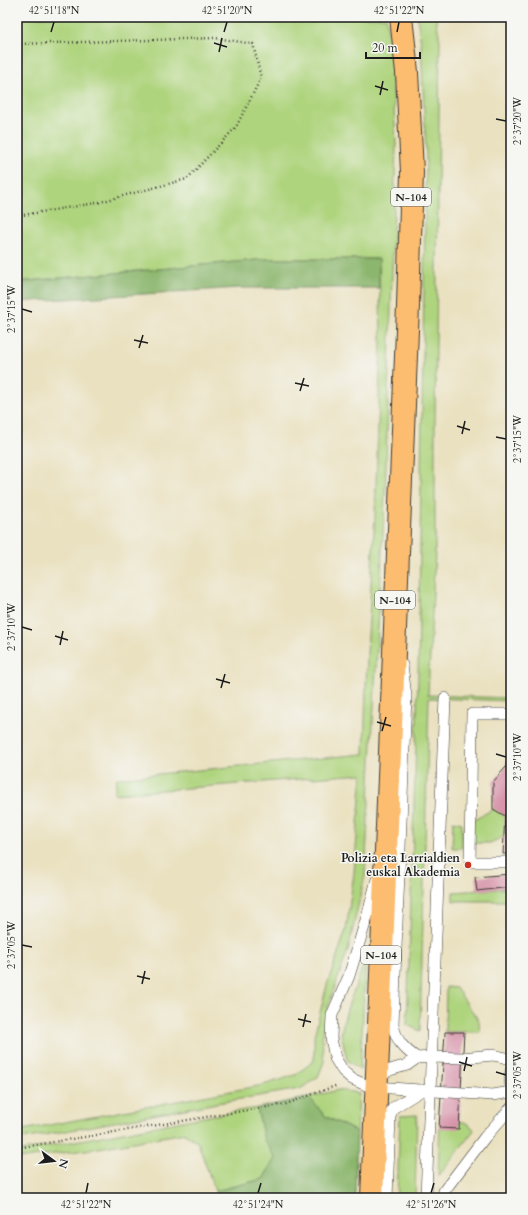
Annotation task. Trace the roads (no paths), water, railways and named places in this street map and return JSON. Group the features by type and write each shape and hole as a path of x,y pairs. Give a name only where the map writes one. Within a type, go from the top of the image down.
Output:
{"main road":[{"name":"N-104","path":"372,1198 412,172 407,72 401,17"}],"lane":[{"path":"395,606 406,696 392,1024 394,1034 398,1042 417,1058"},
{"path":"426,1198 426,1090 431,1057 445,698"},
{"path":"511,714 472,714 470,862 511,862"},
{"path":"386,823 376,881 369,910 349,976 332,1015 331,1038 335,1058 343,1071 352,1079 366,1085 376,1082 390,1070 407,1065 417,1058 462,1058 494,1055 511,1059"},
{"path":"511,1071 511,1088"},
{"path":"376,1082 426,1090 460,1093 493,1095 511,1092"},
{"path":"387,1198 390,1116 393,1108 426,1090"},
{"path":"444,1198 444,1191 484,1137 511,1108"}],"place":[{"name":"Polizia eta Larrialdien euskal Akademia","path":"468,865"}]}
